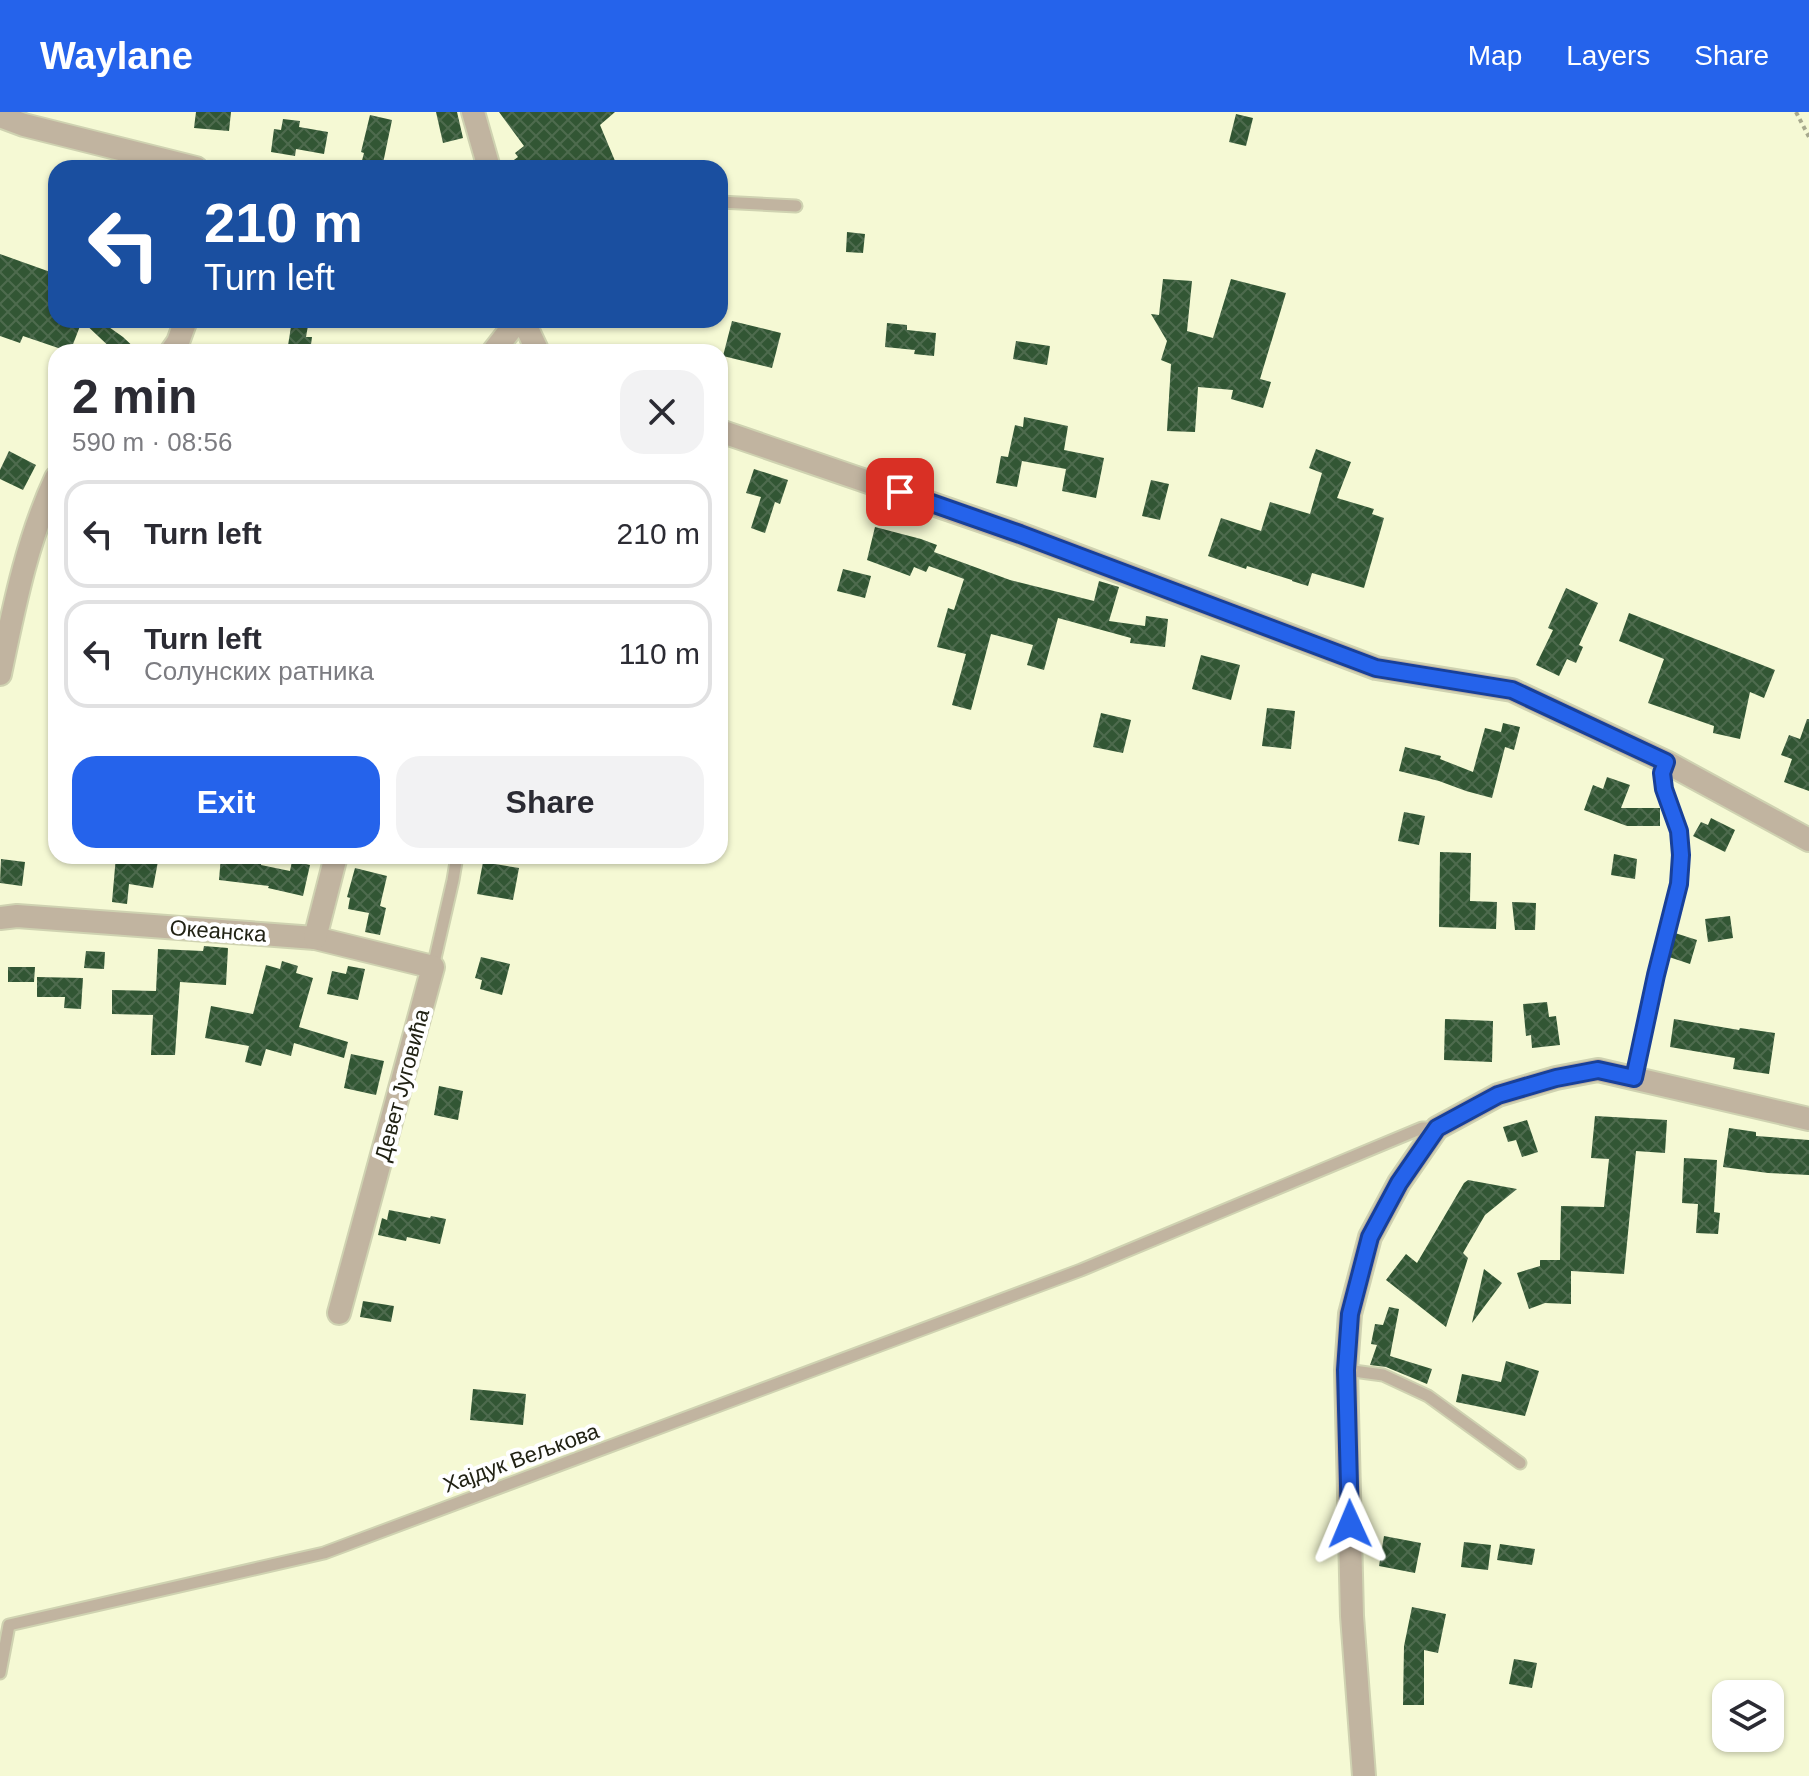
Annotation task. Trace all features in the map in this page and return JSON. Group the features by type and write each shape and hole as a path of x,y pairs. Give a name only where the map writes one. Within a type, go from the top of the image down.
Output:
{"street":[{"path":"473,112 487,160"},
{"path":"0,116 24,125 164,160"},
{"path":"500,344 513,328"},
{"path":"728,434 1020,534 1376,668 1512,690 1666,762 1809,840"},
{"path":"0,674 19,582 48,496"},
{"path":"315,938 334,864"},
{"name":"Океанска","path":"0,918 17,916 315,938 433,967"},
{"name":"Девет Југовића","path":"339,1313 433,967"},
{"path":"1364,1776 1352,1616 1346,1370 1350,1314 1370,1237 1399,1183 1437,1128 1498,1095 1556,1078 1598,1070 1809,1119"}],"lane":[{"path":"728,202 796,206"},
{"path":"1634,1078 1679,884 1679,831 1664,789 1662,773 1666,762"},
{"name":"Девет Југовића","path":"433,967 455,864"},
{"name":"Хајдук Вељкова","path":"0,1673 4,1626 324,1553 1081,1270 1422,1128 1437,1128"},
{"path":"1346,1370 1383,1375 1428,1396 1520,1463"}],"path":[{"path":"1796,112 1809,137"}],"building":[{"path":"196,112 231,112 229,131 194,128"},
{"path":"436,112 457,112 463,138 443,143"},
{"path":"499,112 615,112 600,125 615,160 514,160 518,157 515,153 524,146"},
{"path":"1236,114 1253,118 1246,146 1229,142"},
{"path":"370,115 392,120 384,160 362,160 364,153 361,152"},
{"path":"283,119 300,121 299,127 328,132 324,154 296,149 295,156 271,152 274,129 281,130"},
{"path":"847,232 865,234 863,253 846,252"},
{"path":"0,254 48,271 48,328 79,328 73,344 48,345 23,336 20,343 0,336"},
{"path":"1163,279 1192,281 1187,331 1213,338 1231,279 1286,293 1260,379 1271,382 1263,408 1231,399 1233,390 1198,387 1195,432 1167,431 1171,364 1161,360 1167,341 1151,314 1159,315"},
{"path":"732,321 781,333 772,368 728,357 726,344"},
{"path":"887,323 907,325 907,330 936,333 934,356 914,354 915,350 885,347"},
{"path":"89,328 110,328 130,344 106,344"},
{"path":"291,328 308,328 306,337 312,337 311,344 288,344"},
{"path":"1016,341 1050,346 1047,365 1013,359"},
{"path":"1024,417 1068,426 1064,450 1104,458 1096,498 1062,491 1066,469 1022,461 1017,487 996,483 1001,456 1008,457 1015,425 1023,427"},
{"path":"1316,449 1351,462 1337,498 1374,509 1372,514 1384,518 1364,588 1312,573 1308,586 1208,556 1221,518 1261,531 1270,502 1310,514 1322,473 1309,468"},
{"path":"9,451 36,465 23,490 0,479 0,470"},
{"path":"754,469 788,480 780,504 775,502 765,533 751,528 761,497 746,493"},
{"path":"1151,480 1169,484 1160,520 1142,516"},
{"path":"875,527 937,545 934,552 1010,580 1094,601 1099,581 1119,587 1109,621 1145,626 1146,616 1168,619 1165,647 1130,643 1131,638 1058,618 1044,670 1027,665 1033,645 991,634 971,710 952,705 966,654 937,647 948,608 954,610 964,579 929,566 926,572 914,567 910,576 867,560"},
{"path":"843,569 871,576 865,598 837,591"},
{"path":"1566,588 1598,603 1579,645 1583,647 1576,663 1567,659 1559,676 1536,665 1553,630 1548,628"},
{"path":"1629,613 1775,670 1764,698 1750,692 1740,739 1713,733 1714,726 1648,703 1664,659 1619,641"},
{"path":"1201,655 1240,665 1231,700 1192,689"},
{"path":"1267,708 1295,711 1291,749 1262,746"},
{"path":"1101,713 1131,720 1123,753 1093,747"},
{"path":"1807,719 1809,791 1784,782 1792,759 1781,755 1789,735 1800,739"},
{"path":"1503,723 1520,727 1514,750 1505,747 1492,798 1399,771 1405,747 1441,756 1440,759 1473,772 1485,728 1501,732"},
{"path":"1607,777 1630,785 1621,808 1660,808 1660,826 1627,826 1584,810 1593,785 1603,789"},
{"path":"1404,812 1425,816 1419,845 1398,841"},
{"path":"1711,818 1735,830 1725,852 1693,836 1701,822 1708,825"},
{"path":"1440,852 1471,853 1470,901 1497,902 1496,929 1439,927"},
{"path":"1614,854 1637,859 1635,879 1611,875"},
{"path":"1,859 25,862 22,886 0,883"},
{"path":"115,864 158,864 153,888 129,884 127,904 112,902"},
{"path":"220,864 261,864 290,871 291,864 310,865 303,896 269,886 219,880"},
{"path":"483,864 519,868 513,900 477,894"},
{"path":"355,868 387,876 380,906 386,908 380,935 365,932 369,913 348,909 350,898 347,897"},
{"path":"1512,902 1536,903 1535,930 1515,930"},
{"path":"1730,916 1733,938 1708,942 1705,919"},
{"path":"1675,933 1697,940 1690,964 1669,957"},
{"path":"204,946 228,948 226,985 180,982 175,1055 151,1055 153,1015 112,1014 112,990 156,991 158,949 203,951"},
{"path":"86,951 105,952 104,969 84,968"},
{"path":"481,957 510,964 502,995 480,989 482,980 475,978"},
{"path":"282,961 298,966 296,973 313,978 299,1027 348,1042 344,1058 294,1043 291,1056 266,1049 261,1066 245,1062 249,1046 205,1038 211,1006 253,1014 266,965 280,969"},
{"path":"348,966 365,969 358,1000 327,994 332,971 346,974"},
{"path":"8,967 35,967 34,982 8,982"},
{"path":"37,977 83,978 81,1009 64,1008 65,997 37,997"},
{"path":"1547,1002 1549,1017 1556,1016 1560,1045 1532,1048 1531,1035 1526,1036 1523,1004"},
{"path":"1445,1019 1493,1021 1492,1062 1444,1060"},
{"path":"1674,1019 1775,1033 1769,1074 1733,1069 1735,1058 1670,1047"},
{"path":"351,1054 384,1061 376,1095 344,1088"},
{"path":"439,1086 463,1091 458,1120 434,1115"},
{"path":"1595,1116 1667,1120 1665,1153 1636,1151 1624,1274 1571,1271 1571,1304 1545,1303 1529,1309 1517,1273 1540,1266 1540,1260 1560,1260 1561,1206 1604,1207 1609,1159 1591,1158"},
{"path":"1527,1120 1538,1152 1522,1157 1516,1140 1508,1142 1503,1127"},
{"path":"1729,1128 1756,1132 1756,1136 1809,1140 1809,1175 1723,1167"},
{"path":"1684,1158 1717,1160 1714,1212 1720,1213 1718,1234 1696,1233 1698,1204 1682,1203"},
{"path":"1468,1180 1517,1189 1485,1215 1463,1253 1468,1258 1446,1327 1386,1280 1406,1254 1417,1263"},
{"path":"389,1210 446,1219 440,1244 378,1235 382,1218 387,1220"},
{"path":"1484,1269 1502,1283 1472,1323"},
{"path":"363,1301 394,1306 391,1322 360,1317"},
{"path":"1389,1307 1399,1309 1390,1356 1432,1369 1427,1384 1386,1367 1370,1365 1377,1345 1371,1344 1375,1324 1383,1325"},
{"path":"1506,1361 1539,1371 1525,1416 1456,1402 1462,1374 1501,1382"},
{"path":"473,1389 526,1394 523,1425 470,1420"},
{"path":"1384,1536 1421,1543 1415,1573 1379,1566"},
{"path":"1464,1542 1491,1545 1488,1570 1461,1567"},
{"path":"1500,1544 1535,1549 1532,1565 1497,1560"},
{"path":"1412,1607 1446,1614 1438,1653 1424,1650 1424,1705 1403,1705 1404,1646"},
{"path":"1514,1659 1537,1663 1532,1688 1509,1684"}],"route":[{"path":"900,492 1376,668 1512,690 1666,762 1662,773 1664,789 1679,831 1679,884 1634,1078 1598,1070 1556,1078 1498,1095 1437,1128 1399,1183 1370,1237 1350,1314 1346,1370 1350,1524"}]}
